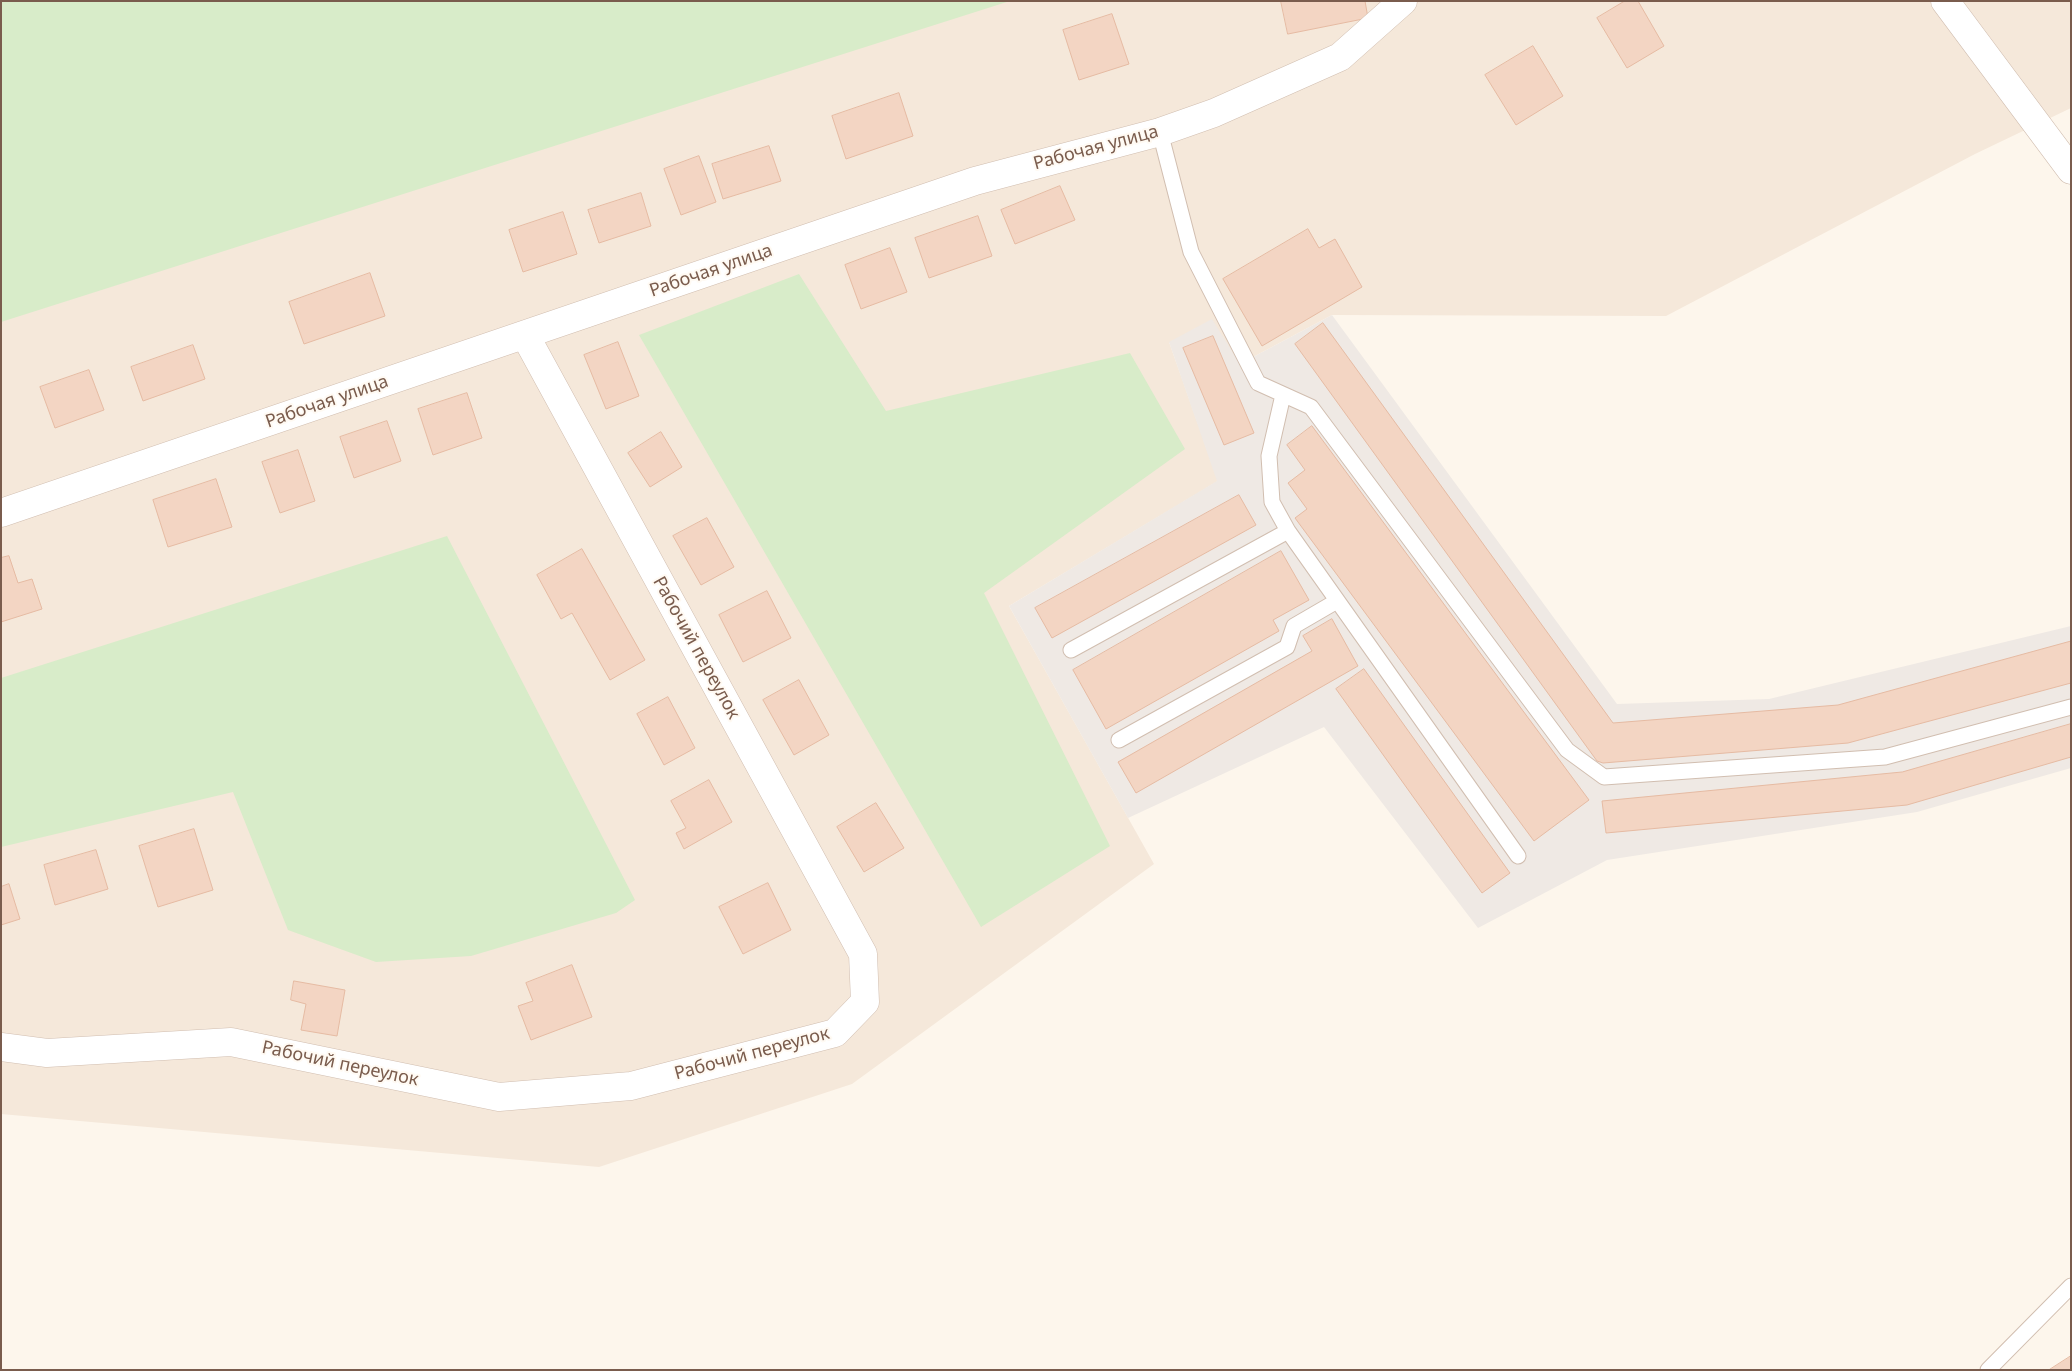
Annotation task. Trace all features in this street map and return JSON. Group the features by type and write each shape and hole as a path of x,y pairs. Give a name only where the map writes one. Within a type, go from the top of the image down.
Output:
{"street":[{"name":"Рабочая улица","path":"1,513 975,181 1160,132 1214,113 1340,57 1403,1"},
{"path":"1945,1 2071,170"},
{"name":"Рабочий переулок","path":"1,1047 47,1053 231,1042 499,1097 631,1086 834,1033 865,1002 863,954 525,335"}],"lane":[{"path":"1160,132 1191,252 1258,383 1311,407 1567,750 1604,777 1885,758 2071,707"},
{"path":"1283,395 1269,456 1272,502 1288,531 1518,856"},
{"path":"1071,650 1288,531"},
{"path":"1119,740 1287,647 1294,626 1337,601"},
{"path":"1988,1370 2071,1286"}],"shaded area":[{"path":"1,1 2071,1 2071,108 1975,154 1666,316 1332,315 1240,364 1169,342 1218,481 1009,606 1154,864 852,1084 599,1167 1,1114"},
{"path":"1332,315 1617,704 1769,699 2071,626 2071,768 1917,812 1607,860 1478,928 1324,727 1128,818 1009,606 1217,481 1169,342 1212,319 1240,364"}],"green space":[{"path":"1,1 1010,1 1,322"},
{"path":"799,274 886,411 1130,353 1185,449 984,593 1110,846 981,927 639,335"},
{"path":"447,536 635,900 616,913 471,956 376,962 288,930 233,792 1,847 1,678"}],"building":[{"path":"1281,1 1365,1 1368,18 1288,34"},
{"path":"1625,1 1638,1 1664,46 1627,68 1597,18"},
{"path":"1112,14 1129,64 1079,80 1063,30"},
{"path":"1533,46 1563,96 1516,125 1485,75"},
{"path":"899,93 913,136 846,159 832,116"},
{"path":"769,146 781,181 723,199 712,164"},
{"path":"699,156 716,202 681,215 664,169"},
{"path":"1060,186 1075,220 1015,244 1001,210"},
{"path":"641,193 651,226 599,243 588,210"},
{"path":"563,212 577,254 523,272 509,230"},
{"path":"978,216 992,256 929,278 915,238"},
{"path":"1308,229 1319,248 1335,239 1362,287 1262,346 1223,279"},
{"path":"890,248 907,292 861,309 845,265"},
{"path":"370,273 385,316 304,344 289,302"},
{"path":"1323,323 1613,723 1838,705 2071,641 2071,683 1848,743 1603,763 1597,761 1295,344"},
{"path":"1213,336 1254,433 1224,445 1183,348"},
{"path":"618,342 639,396 606,409 584,355"},
{"path":"193,345 205,379 143,401 131,367"},
{"path":"89,370 104,410 55,428 40,387"},
{"path":"467,393 482,438 433,455 418,409"},
{"path":"387,421 401,461 354,478 340,437"},
{"path":"1312,426 1589,800 1534,841 1295,518 1307,509 1288,483 1305,470 1287,445"},
{"path":"661,432 682,467 650,487 628,453"},
{"path":"298,450 315,501 280,513 262,462"},
{"path":"216,479 232,527 168,547 153,500"},
{"path":"1239,495 1256,525 1052,638 1035,608"},
{"path":"707,518 734,567 701,585 673,536"},
{"path":"582,549 645,660 610,680 572,613 561,619 537,575"},
{"path":"1281,551 1309,600 1273,620 1279,631 1106,729 1073,670"},
{"path":"9,556 18,583 32,579 42,609 1,622 1,558"},
{"path":"767,591 791,638 743,662 719,615"},
{"path":"1332,619 1358,666 1136,793 1118,762 1312,651 1303,636"},
{"path":"1364,669 1510,873 1482,893 1336,689"},
{"path":"799,680 829,735 794,755 763,700"},
{"path":"668,697 695,748 664,765 637,714"},
{"path":"2071,724 2071,757 1907,805 1606,833 1602,801 1902,772"},
{"path":"709,780 732,822 684,849 676,833 686,828 671,801"},
{"path":"876,803 904,848 864,872 837,827"},
{"path":"194,829 213,890 158,907 139,846"},
{"path":"96,850 108,889 55,905 44,865"},
{"path":"768,883 791,930 743,954 719,907"},
{"path":"9,884 20,919 1,925 1,887"},
{"path":"572,965 592,1017 531,1040 518,1006 533,1001 526,983"},
{"path":"294,981 345,990 337,1036 301,1030 306,1004 291,1000"},
{"path":"2071,1356 2071,1370 2049,1370"}]}
